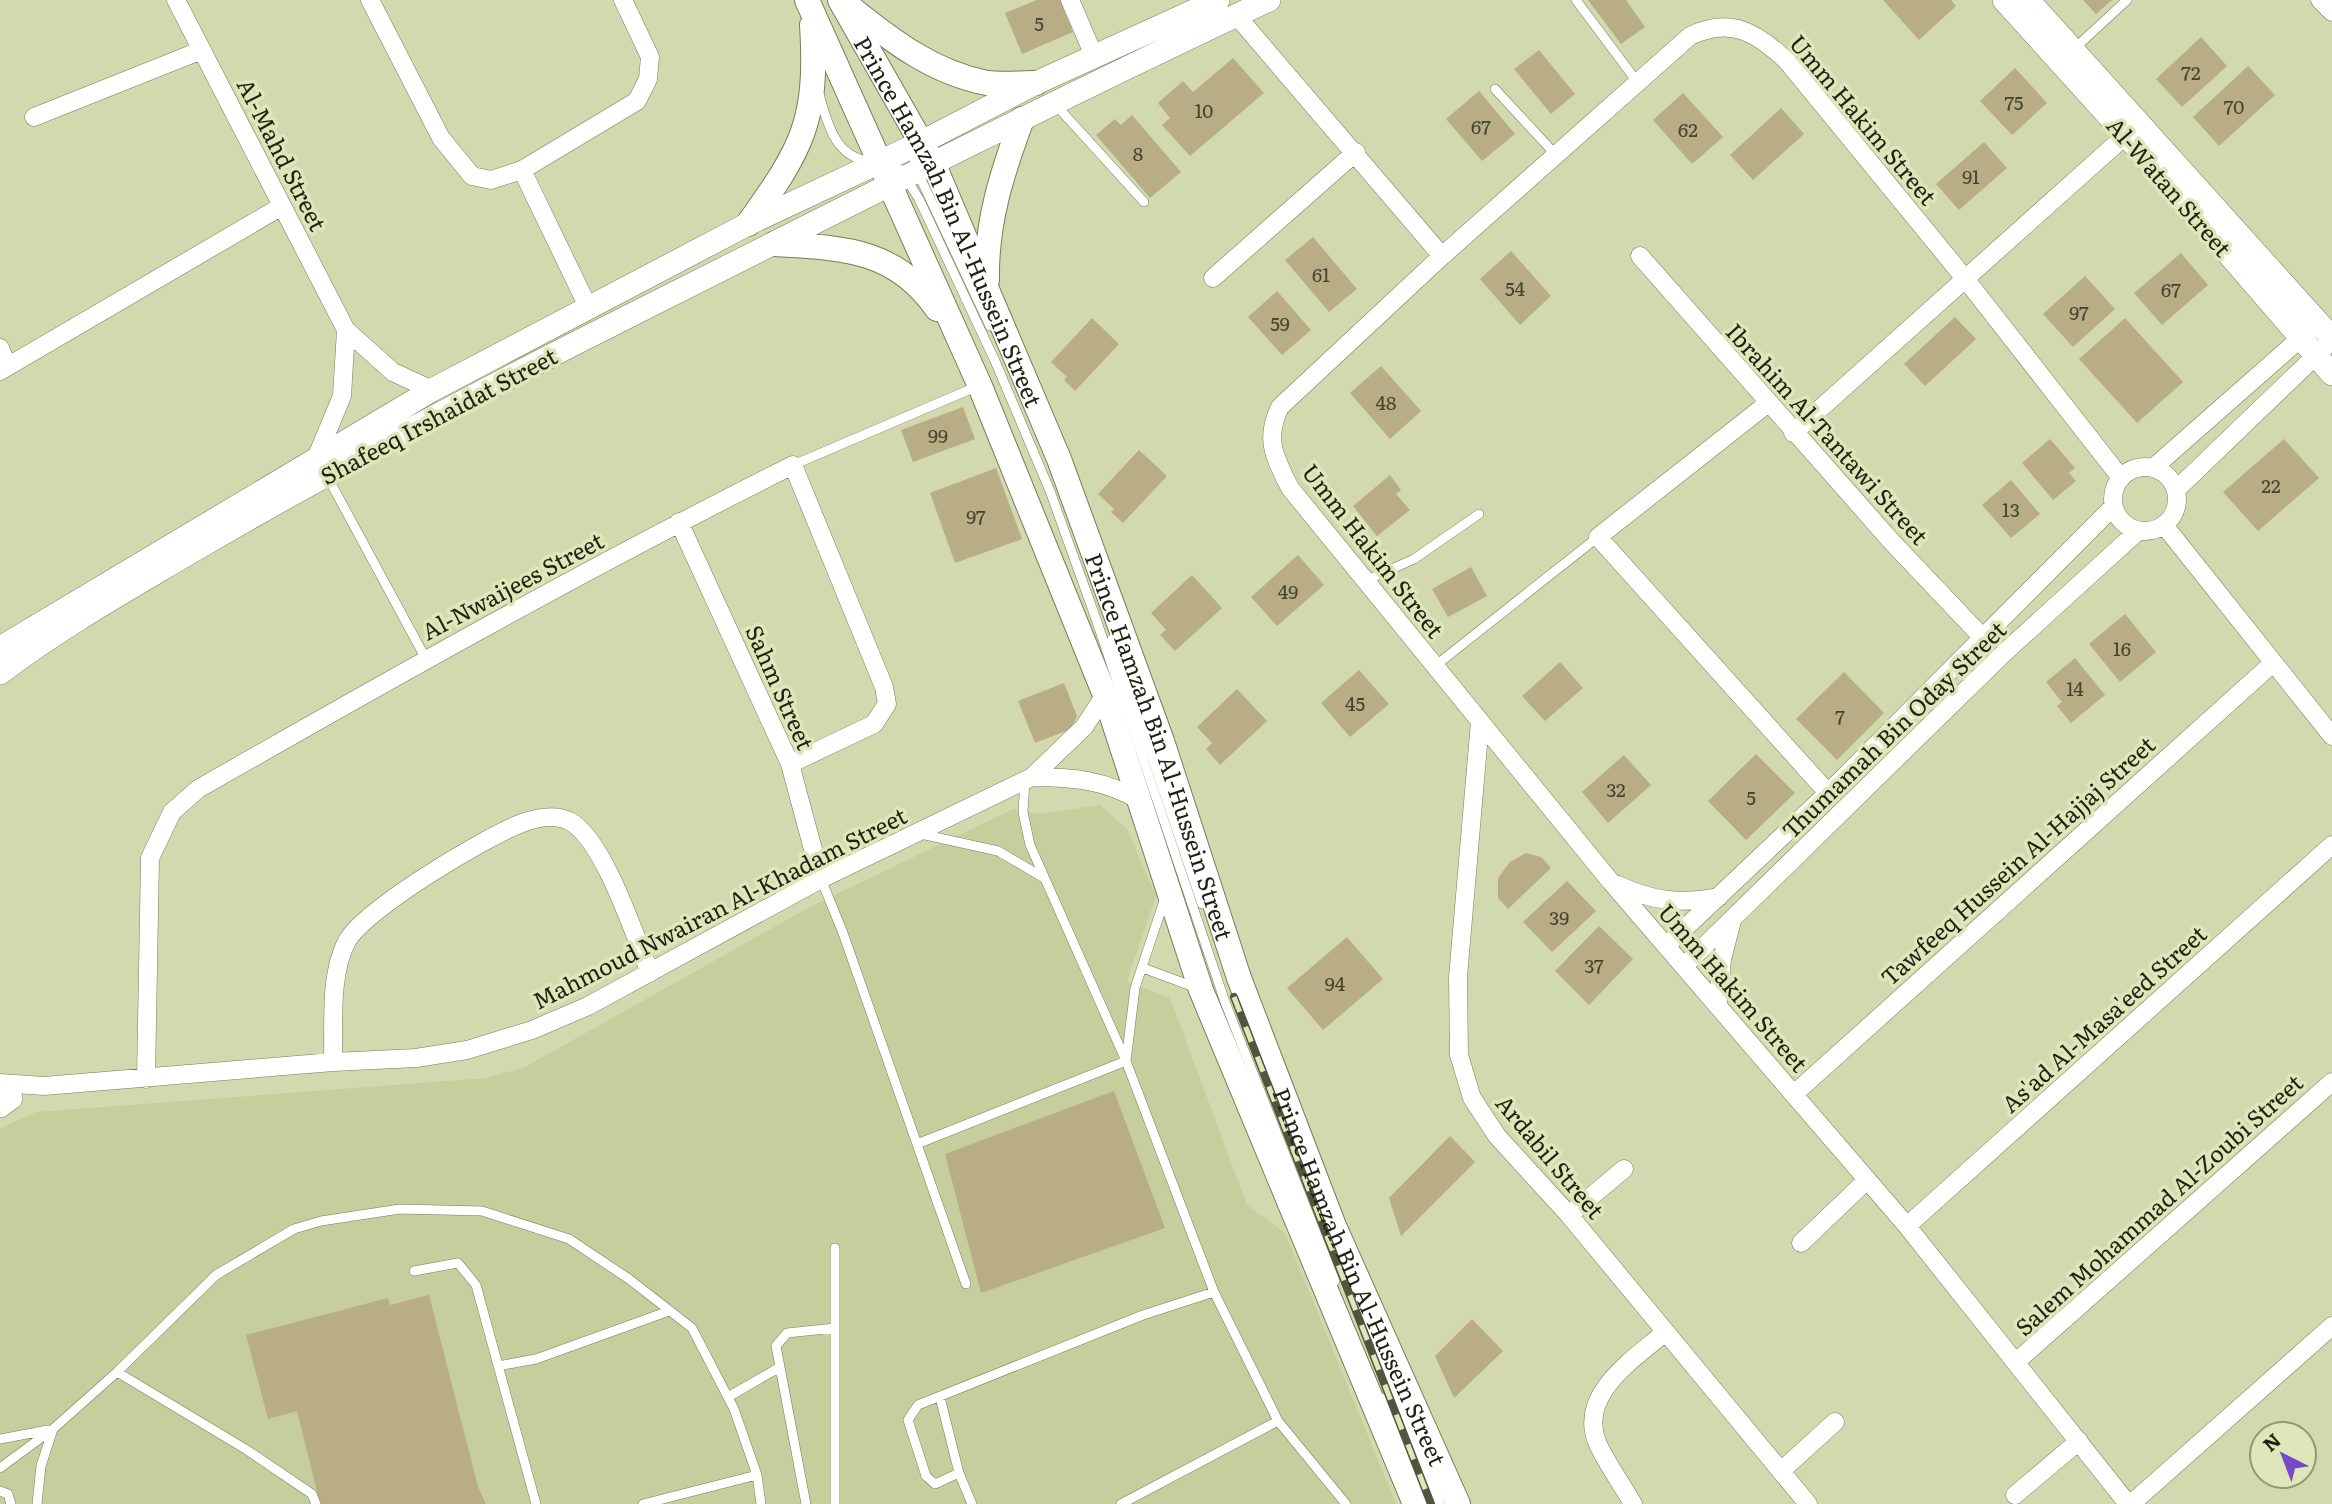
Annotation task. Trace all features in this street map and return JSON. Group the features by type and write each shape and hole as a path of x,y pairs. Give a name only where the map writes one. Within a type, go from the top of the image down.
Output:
{"main road":[{"path":"841,0 885,35 934,66 989,83 1036,83"},
{"name":"Prince Hamzah Bin Al-Hussein Street","path":"841,0 922,142 912,175 960,343 980,386 1105,695 1201,990 1415,1504"},
{"path":"748,223 790,165 810,114 815,71 809,5"},
{"name":"Prince Hamzah Bin Al-Hussein Street","path":"809,5 880,162 912,175 987,291 1059,459 1162,741 1238,978 1334,1226 1458,1504"},
{"path":"987,291 986,254 994,197 1022,120"},
{"path":"774,244 859,250 877,258 909,278 929,297 960,343"}],"street":[{"name":"Al-Mahd Street","path":"176,0 346,330 360,346 393,372 432,390"},
{"path":"370,0 441,138 472,176 491,180 522,170 637,101 648,79 650,57 623,0"},
{"path":"1070,0 1095,58"},
{"name":"Shafeeq Irshaidat Street","path":"0,673 432,390 748,223 922,142 1036,83 1218,0"},
{"name":"Shafeeq Irshaidat Street","path":"0,648 321,465 774,244 1054,102 1269,0"},
{"name":"Al-Watan Street","path":"2004,0 2126,135 2320,339"},
{"name":"Al-Watan Street","path":"2028,0 2320,339 2332,374"},
{"path":"2320,0 2332,12"},
{"path":"1236,15 1356,152 1442,256"},
{"name":"Umm Hakim Street","path":"2121,478 1967,281 1787,61 1770,45 1745,31 1726,25 1706,28 1690,36 1442,256 1280,407 1270,426 1276,461 1290,488 1612,882 1908,1226 2130,1504"},
{"path":"34,117 202,50"},
{"path":"1793,433 1967,281 2126,135"},
{"path":"1213,278 1356,152"},
{"path":"522,170 589,309"},
{"path":"0,348 4,368 282,206"},
{"name":"Ibrahim Al-Tantawi Street","path":"1640,256 1793,433 1984,639"},
{"path":"321,465 342,396 346,330"},
{"path":"2153,468 2167,476 2176,489 2177,503 2173,515 2164,525 2152,531 2138,531 2127,526 2113,507 2113,497 2121,478 2130,470 2153,468 2320,339"},
{"path":"2176,489 2320,339"},
{"path":"1767,404 1598,537 1828,793"},
{"path":"790,764 874,724 887,704 884,687 793,465"},
{"name":"Al-Nwaijees Street","path":"146,1079 149,858 172,812 198,789 426,659 679,522 793,465"},
{"name":"Thumamah Bin Oday Street","path":"1667,945 1828,793 2113,507"},
{"name":"Sahm Street","path":"679,522 790,764 821,879"},
{"path":"2164,525 2332,736"},
{"name":"Thumamah Bin Oday Street","path":"1685,965 2004,653 2138,531"},
{"name":"Tawfeeq Hussein Al-Hajjaj Street","path":"1794,1094 2273,663"},
{"name":"Mahmoud Nwairan Al-Khadam Street","path":"3,1097 44,1086 333,1062 416,1058 498,1043 588,1006 821,879 1029,779 1084,727 1105,695"},
{"name":"Ardabil Street","path":"1480,722 1458,977 1459,1055 1472,1098 1497,1136 1569,1215 1808,1504"},
{"name":"Mahmoud Nwairan Al-Khadam Street","path":"1029,779 1093,780 1115,786 1139,800"},
{"path":"333,1062 337,963 348,939 369,917 433,874 522,823 554,817 568,820 590,838 650,973"},
{"name":"As'ad Al-Masa'eed Street","path":"1908,1226 2332,845"},
{"path":"1612,882 1663,902 1692,902 1719,897"},
{"path":"1717,1003 1721,967 1732,921"},
{"name":"Salem Mohammad Al-Zoubi Street","path":"2016,1362 2332,1082"},
{"path":"1569,1215 1624,1169"},
{"path":"1801,1243 1867,1180"},
{"path":"2130,1504 2332,1326"},
{"path":"1633,1504 1597,1441 1594,1422 1597,1407 1608,1382 1664,1333"},
{"path":"1781,1471 1835,1422"},
{"path":"2015,1495 2079,1441"}],"lane":[{"path":"1576,0 1638,83"},
{"path":"2073,50 2127,0"},
{"path":"815,71 827,119 838,144 855,158 880,162"},
{"path":"1495,89 1556,155"},
{"path":"1054,102 1144,202"},
{"path":"912,175 995,361 1049,491 1097,619 1225,1002 1339,1291"},
{"path":"912,175 1051,464 1085,556 1234,997 1362,1315"},
{"path":"793,465 980,386"},
{"path":"321,465 426,659"},
{"path":"1365,581 1414,559 1479,514"},
{"path":"1434,666 1598,537"},
{"path":"1029,779 1024,826 1044,878 1126,1060 1214,1292 1278,1421 1346,1504"},
{"path":"915,832 998,852 1044,878"},
{"path":"821,879 843,933 966,1284"},
{"path":"1126,1060 1135,988 1168,886"},
{"path":"1143,968 1201,990"},
{"path":"917,1144 1126,1060"},
{"path":"0,1468 53,1429 117,1373 216,1275 294,1229 321,1221 401,1209 482,1210 569,1239 629,1279 692,1328 728,1396 757,1475 761,1504"},
{"path":"835,1248 835,1504"},
{"path":"414,1271 458,1263 475,1284 536,1504"},
{"path":"959,1473 935,1484 929,1480 909,1426 912,1411 940,1397 1143,1315 1214,1292"},
{"path":"498,1366 536,1359 669,1311"},
{"path":"806,1504 776,1346 782,1336 835,1328"},
{"path":"1372,1340 1440,1504"},
{"path":"1370,1365 1428,1504"},
{"path":"728,1396 780,1367"},
{"path":"117,1373 247,1450 312,1493 316,1504"},
{"path":"940,1397 959,1473 972,1504"},
{"path":"1121,1504 1278,1421"},
{"path":"0,1439 53,1429"},
{"path":"37,1504 41,1466 53,1429"},
{"path":"643,1504 757,1475"},
{"path":"0,1490 8,1494 11,1504"}],"shaded area":[{"path":"1100,805 1127,829 1156,896 1127,981 1170,998 1247,1205 1285,1233 1396,1504 0,1504 0,1130 3,1127 36,1112 487,1078 525,1067 808,908 1013,809 1041,814"}],"building":[{"path":"1037,0 1060,0 1073,32 1022,54 1005,13"},
{"path":"1588,0 1626,0 1645,27 1621,44"},
{"path":"1883,0 1951,0 1956,6 1919,40"},
{"path":"2083,0 2112,0 2096,14"},
{"path":"2201,37 2227,66 2182,107 2156,79"},
{"path":"1539,50 1575,94 1551,114 1514,69"},
{"path":"1233,58 1264,93 1190,156 1162,125 1170,118 1158,103 1183,81 1193,92"},
{"path":"2248,66 2275,95 2219,146 2193,117"},
{"path":"2015,68 2047,103 2012,135 1980,101"},
{"path":"1479,91 1515,134 1482,161 1446,119"},
{"path":"1683,93 1723,137 1692,164 1653,120"},
{"path":"1781,108 1804,134 1753,180 1730,155"},
{"path":"1132,115 1181,172 1150,198 1096,135 1115,119 1121,125"},
{"path":"1984,142 2007,168 1959,210 1936,184"},
{"path":"1313,237 1357,289 1329,312 1285,260"},
{"path":"1511,251 1551,296 1520,325 1480,279"},
{"path":"2181,253 2208,285 2162,325 2134,293"},
{"path":"2085,276 2115,309 2073,347 2043,314"},
{"path":"1277,291 1311,330 1282,355 1248,317"},
{"path":"1955,317 1976,339 1925,386 1904,364"},
{"path":"1092,318 1119,344 1075,391 1064,380 1067,377 1051,362"},
{"path":"2125,318 2183,382 2137,423 2079,359"},
{"path":"1381,366 1421,411 1390,439 1350,393"},
{"path":"963,407 975,439 913,462 901,430"},
{"path":"2050,439 2075,468 2069,473 2076,481 2053,500 2022,463"},
{"path":"2284,439 2319,478 2258,531 2223,492"},
{"path":"1139,450 1167,476 1123,523 1111,512 1114,509 1098,494"},
{"path":"996,468 1022,539 955,563 930,493"},
{"path":"1390,475 1401,490 1396,494 1410,510 1377,536 1353,506"},
{"path":"2011,480 2040,514 2011,538 1982,505"},
{"path":"1298,555 1324,585 1277,626 1251,597"},
{"path":"1471,567 1487,596 1448,617 1432,589"},
{"path":"1192,575 1222,608 1175,651 1160,635 1166,630 1151,613"},
{"path":"2125,614 2156,652 2120,682 2089,644"},
{"path":"2075,658 2105,695 2071,723 2057,706 2062,702 2046,682"},
{"path":"1560,662 1583,688 1545,721 1522,696"},
{"path":"1359,670 1389,704 1350,737 1321,703"},
{"path":"1844,672 1884,713 1837,760 1796,719"},
{"path":"1064,683 1077,716 1071,729 1035,743 1018,701"},
{"path":"1237,689 1267,721 1220,765 1206,749 1212,743 1197,727"},
{"path":"1756,754 1795,793 1746,840 1708,801"},
{"path":"1624,755 1651,785 1608,823 1582,792"},
{"path":"1526,853 1541,857 1551,868 1508,909 1498,898 1498,878 1510,862"},
{"path":"1567,881 1596,911 1552,952 1523,922"},
{"path":"1599,926 1633,959 1589,1005 1555,971"},
{"path":"1347,937 1383,979 1323,1030 1287,988"},
{"path":"1114,1091 1165,1228 981,1293 945,1154"},
{"path":"1450,1136 1475,1162 1401,1236 1389,1198"},
{"path":"429,1295 478,1487 486,1504 320,1504 297,1411 268,1419 246,1335 388,1298 390,1305"},
{"path":"1472,1319 1503,1351 1454,1398 1435,1356"}],"railway":[{"path":"1234,997 1431,1504"}]}
